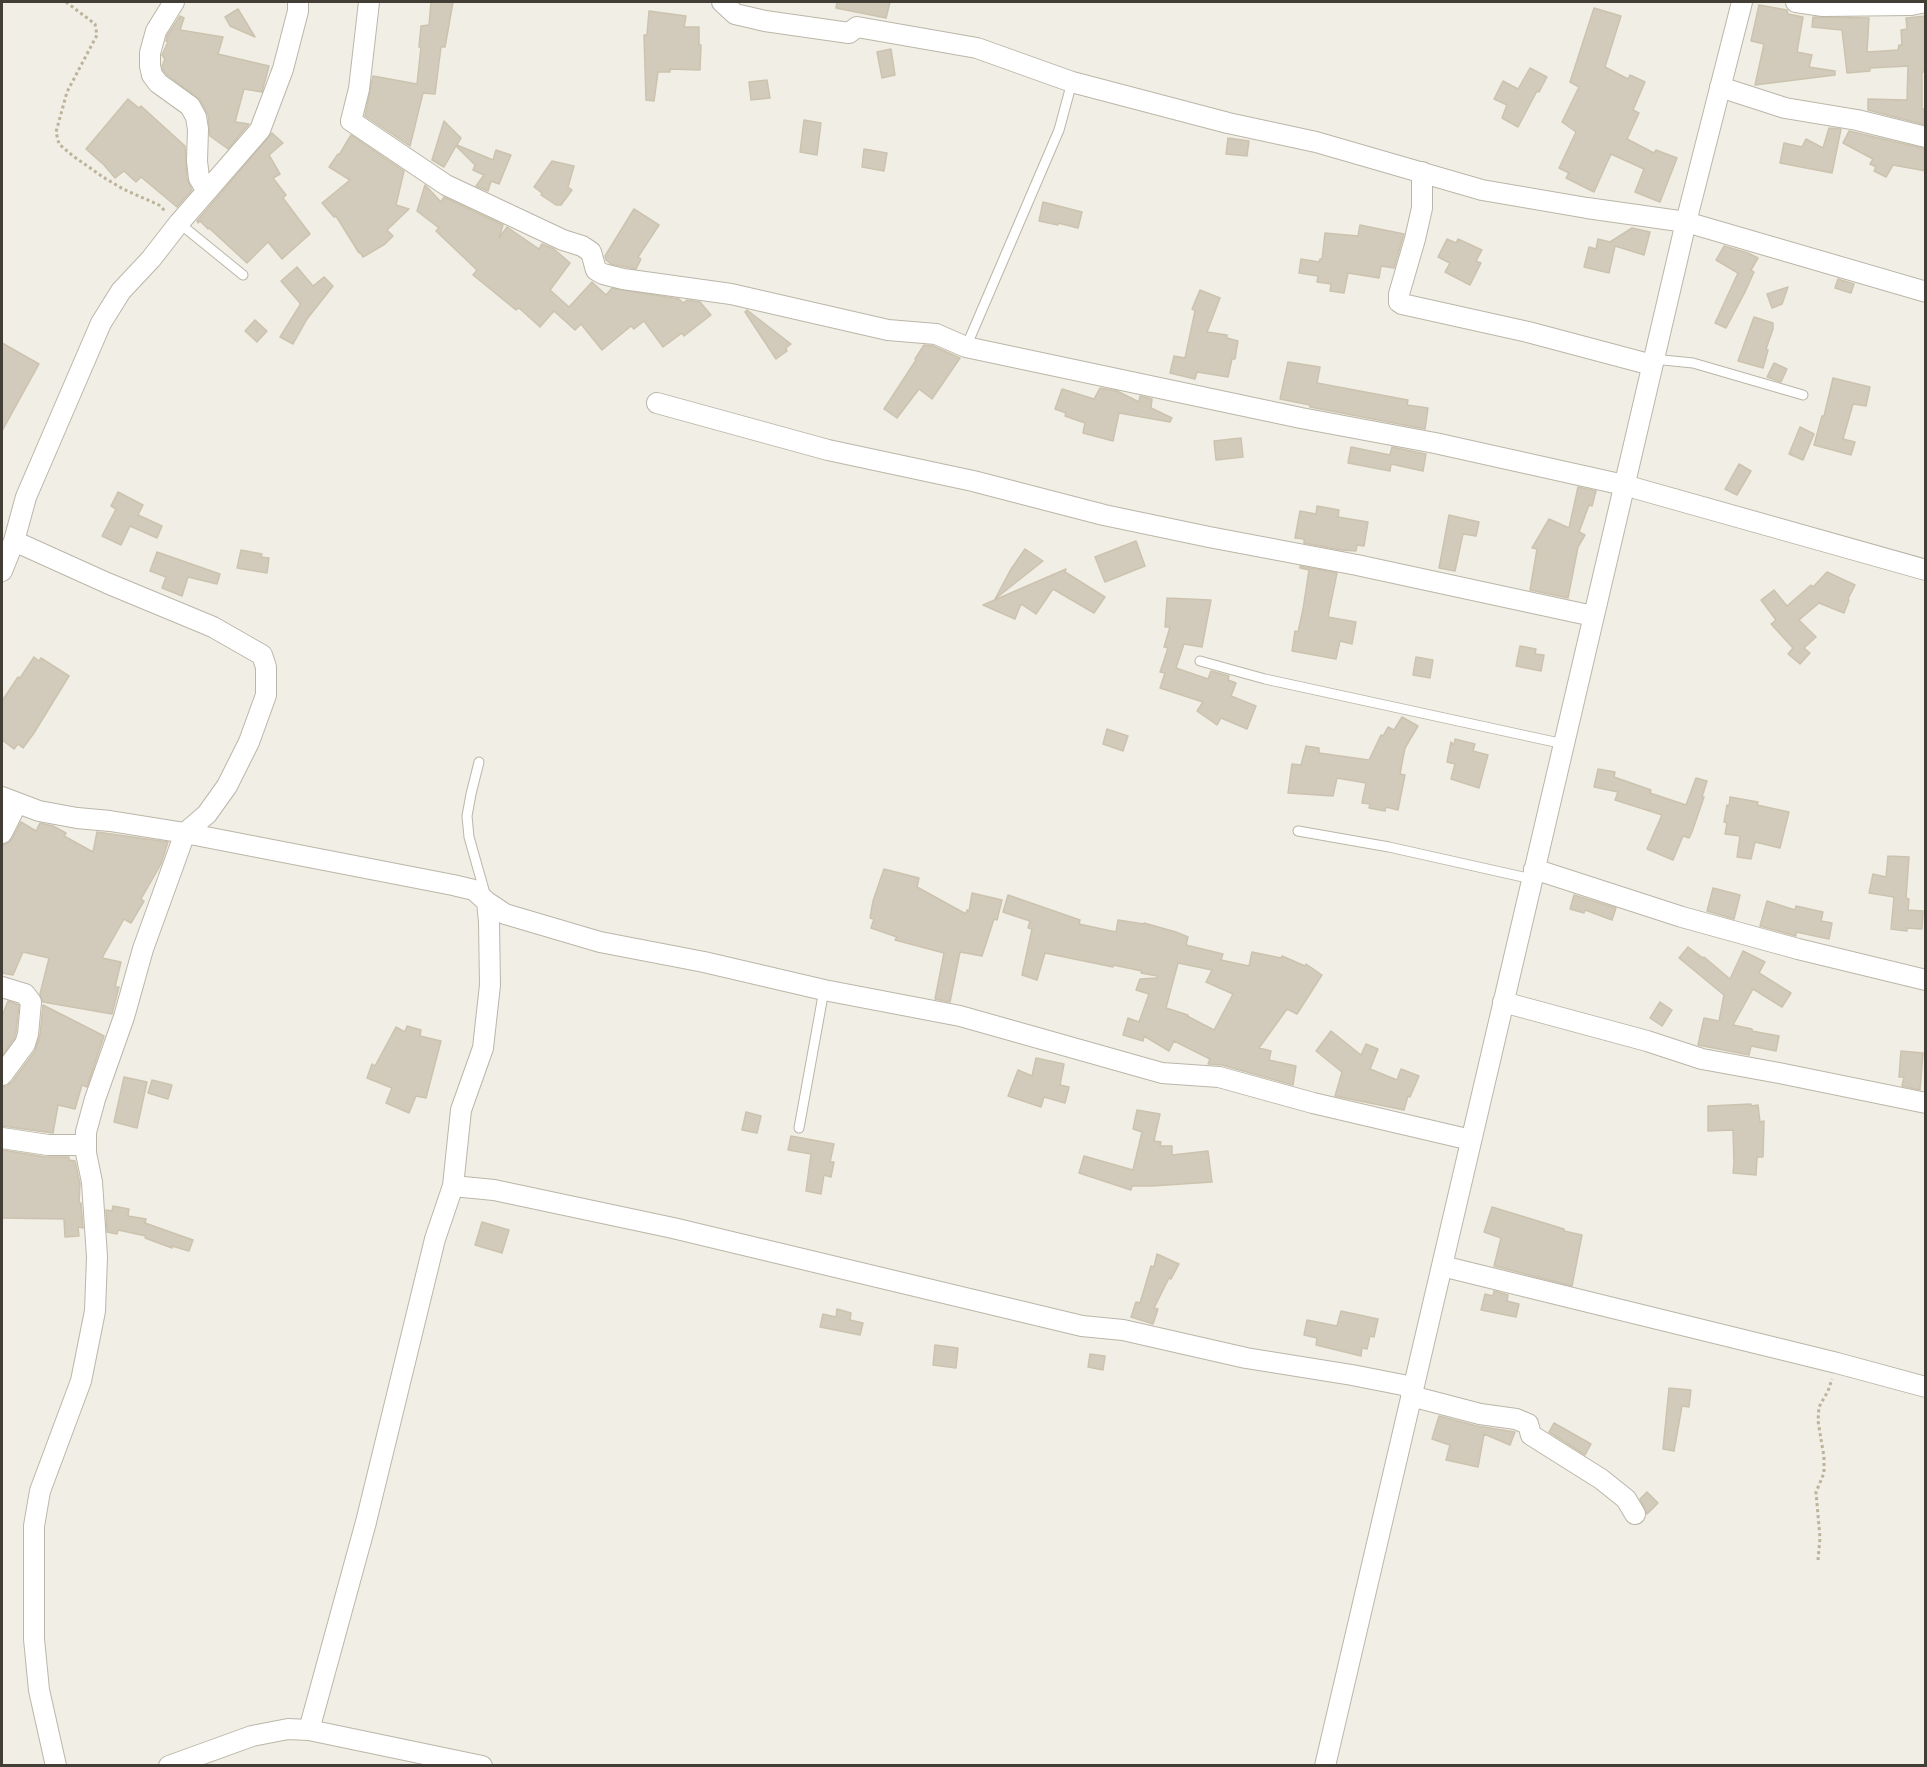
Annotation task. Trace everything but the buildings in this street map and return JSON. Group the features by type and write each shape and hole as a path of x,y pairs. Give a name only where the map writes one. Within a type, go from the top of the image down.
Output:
{"street":[{"path":"174,2 156,31 150,53 150,66 152,75 158,83 190,106 196,117 199,178 207,190"},
{"path":"2,571 14,541 26,497 101,322 121,291 260,130 282,69 298,11 298,2"},
{"path":"369,2 359,89 351,121 446,185 563,240 582,246 591,252 596,270 603,274 623,279 731,294 888,330 936,334 966,347 1624,485 1926,570"},
{"path":"722,2 735,14 765,21 849,33 857,27 977,48 1072,82 1228,123 1316,142 1482,190 1607,212 1686,222 1926,292"},
{"path":"1325,1766 1686,222 1742,2"},
{"path":"1796,2 1823,6 1926,2"},
{"path":"1720,87 1785,108 1857,120 1926,137"},
{"path":"1422,172 1422,208 1399,294 1399,302 1653,362"},
{"path":"657,403 828,450 973,481 1104,515 1593,616"},
{"path":"14,541 213,627 262,655 266,667 266,695 249,742 227,786 207,814 185,833 143,949 115,1047 95,1099 86,1132 97,1257 95,1311 81,1381 40,1491 34,1526 34,1639 39,1690 56,1766"},
{"path":"2,833 9,800 39,811 185,833 453,885 474,890 505,914 600,942 704,962 824,990 960,1016 1162,1073 1219,1077 1313,1103 1472,1140"},
{"path":"1533,874 1798,949 1926,980"},
{"path":"309,1730 366,1522 435,1239 453,1186 461,1110 483,1048 490,985 487,902"},
{"path":"2,987 25,994 31,1002 25,1044 2,1076"},
{"path":"1503,1002 1647,1041 1702,1059 1926,1103"},
{"path":"2,1138 48,1145 86,1144"},
{"path":"453,1186 494,1190 674,1228 1082,1326 1122,1330 1246,1358 1352,1375 1480,1413 1516,1419 1528,1424 1531,1435 1601,1479 1626,1500 1635,1514"},
{"path":"1442,1266 1837,1363 1926,1388"},
{"path":"169,1766 252,1736 288,1729 309,1730 482,1766"}],"lane":[{"path":"966,347 1059,130 1072,82"},
{"path":"179,223 243,275"},
{"path":"1653,362 1693,363 1803,395"},
{"path":"1200,661 1265,679 1564,744"},
{"path":"479,762 467,816 470,837 487,902"},
{"path":"1298,831 1533,874"},
{"path":"798,1128 824,990"}],"path":[{"path":"66,2 95,24 97,35 67,92 56,132 59,144 103,177 159,205 179,223"},
{"path":"1818,1560 1820,1539 1816,1492 1824,1473 1818,1421 1819,1407 1828,1391 1837,1363"}]}
